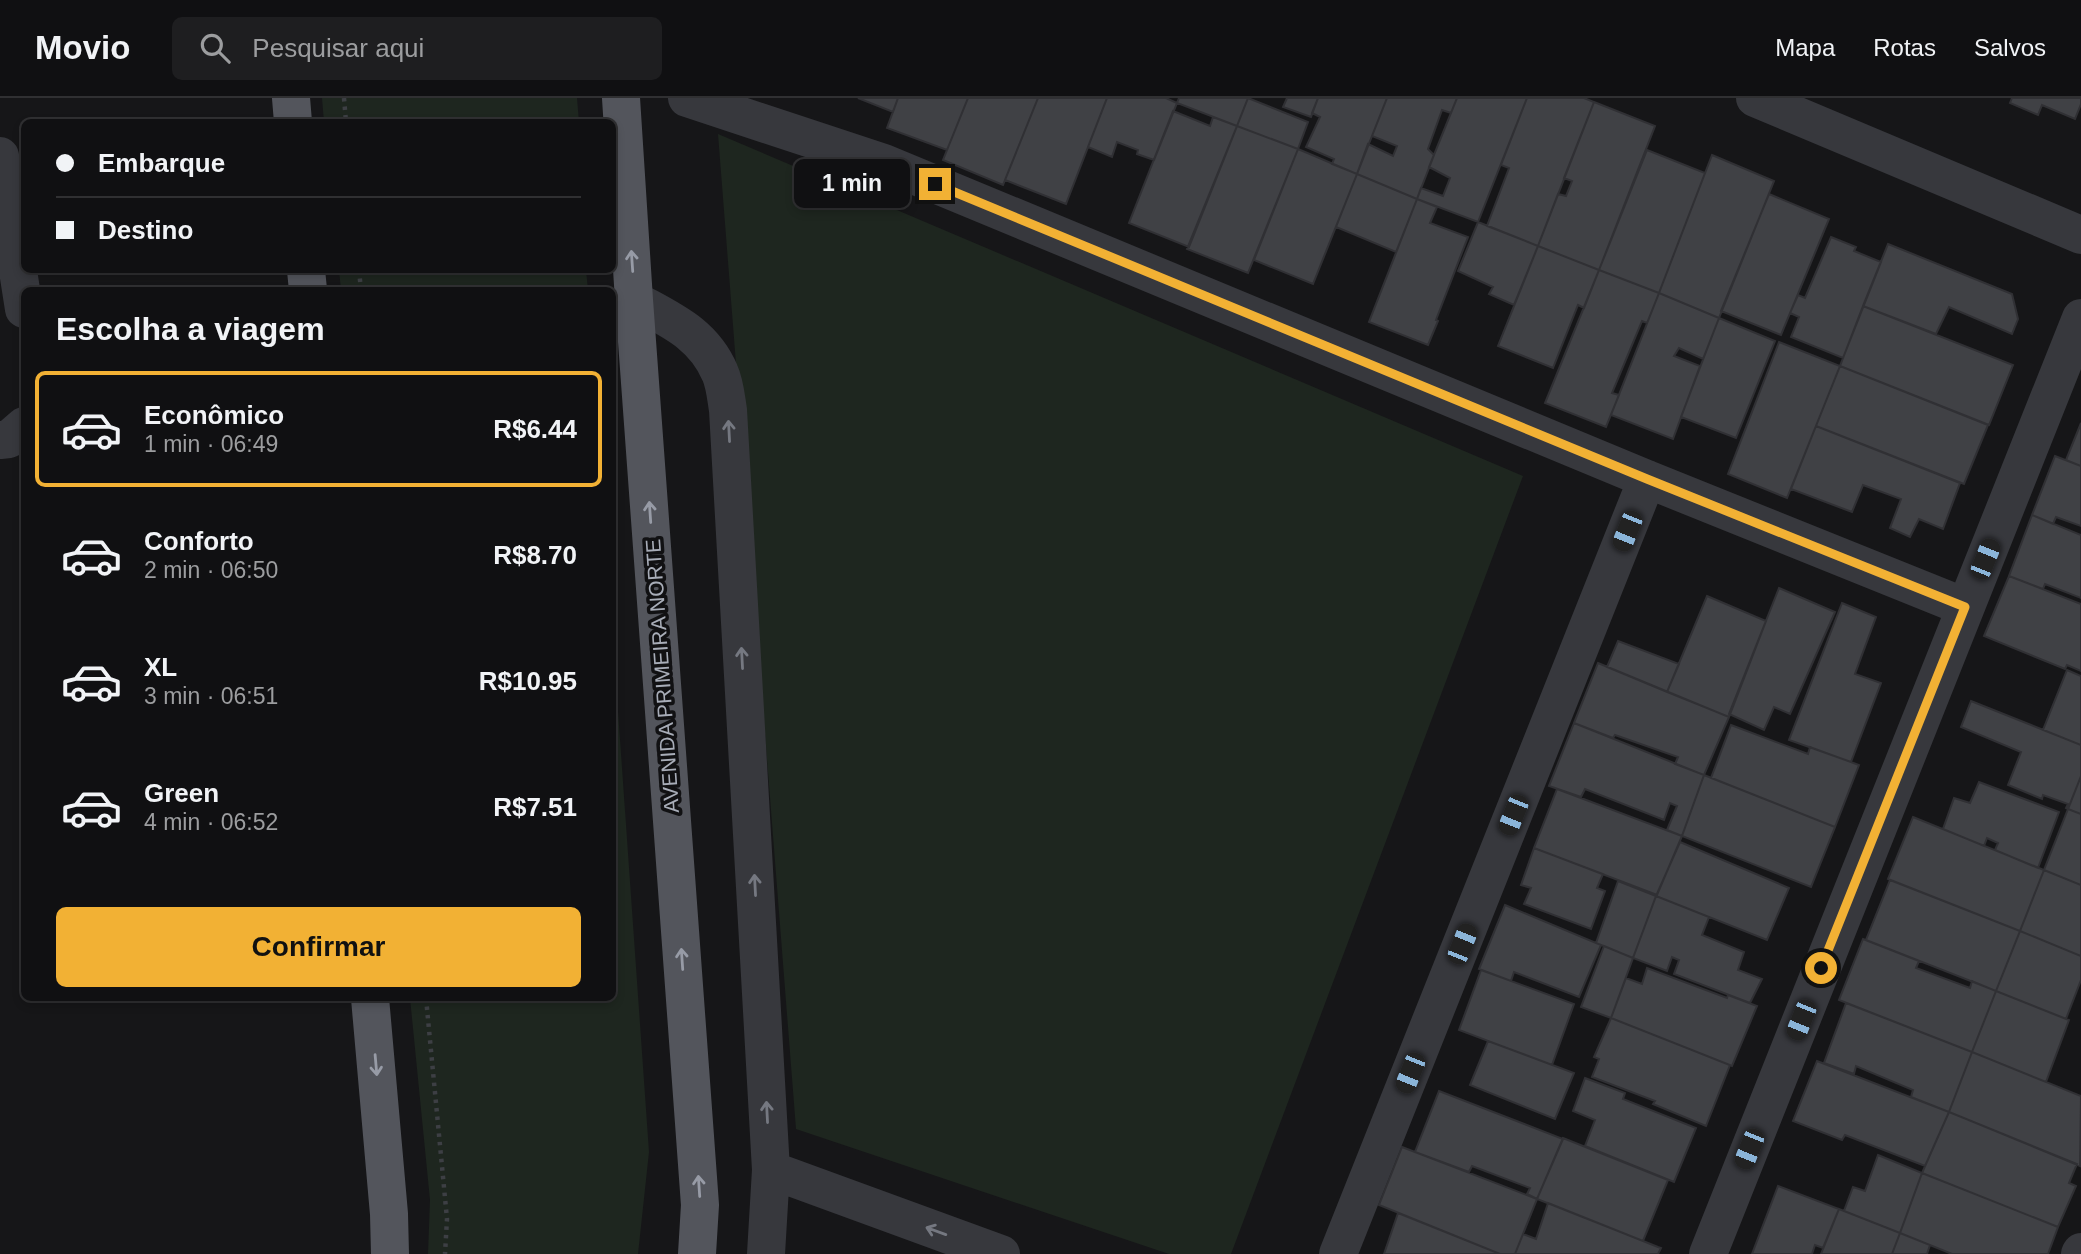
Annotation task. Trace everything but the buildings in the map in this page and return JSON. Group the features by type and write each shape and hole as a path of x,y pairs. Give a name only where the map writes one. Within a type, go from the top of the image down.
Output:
{"main road":[{"path":"291,98 293,119"},
{"name":"AVENIDA PRIMEIRA NORTE","path":"621,98 699,1191 697,1254"},
{"path":"370,1001 389,1214 390,1254"}],"street":[{"path":"687,98 884,163 1647,479 1965,607"},
{"path":"1755,98 2081,235"},
{"path":"0,156 21,290"},
{"path":"634,300 683,327 704,345 721,374 728,410 771,1170 766,1254"},
{"path":"1708,1254 2081,318"},
{"path":"0,440 9,439 21,429"},
{"path":"1338,1254 1647,479"},
{"path":"771,1170 1000,1254"}],"path":[{"path":"344,98 346,119"},
{"path":"426,1001 447,1219 445,1254"}],"shaded area":[{"path":"322,98 577,98 579,119 324,119"},
{"path":"718,134 1523,476 1231,1254 1169,1254 796,1129"},
{"path":"339,273 586,273 588,287 341,287"},
{"path":"616,683 649,1152 638,1254 428,1254 430,1200 410,1001 616,1001"}],"route":[{"path":"935,184 1647,479 1965,607 1821,968"}]}
